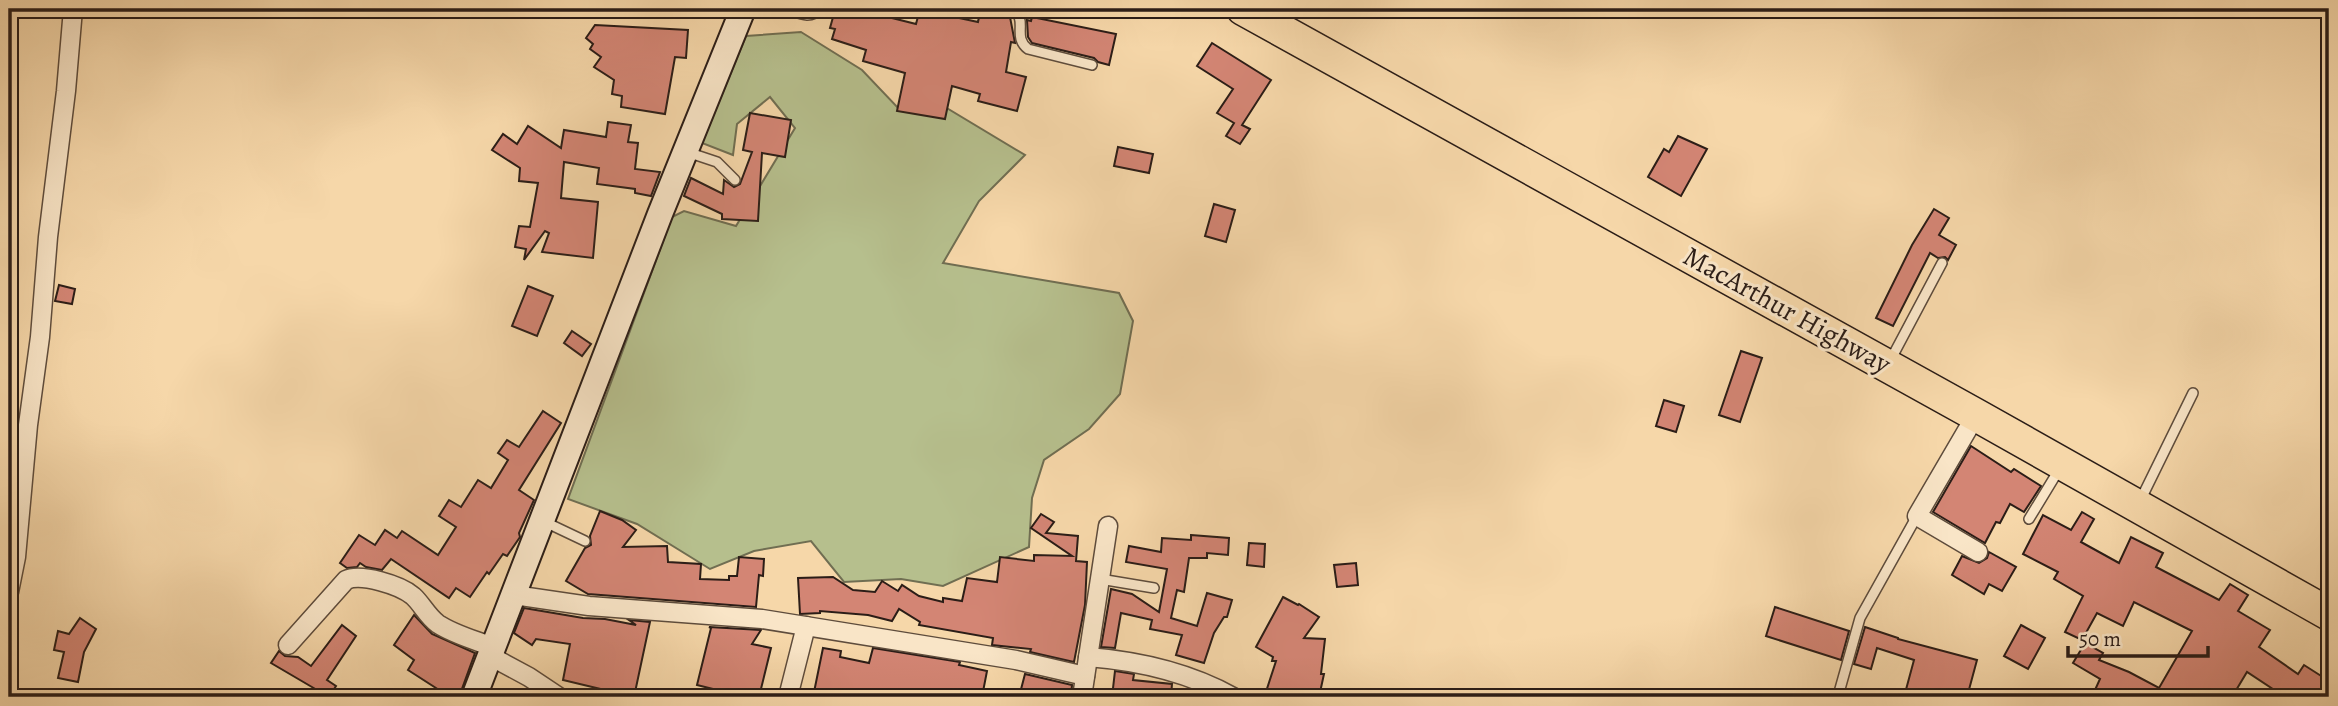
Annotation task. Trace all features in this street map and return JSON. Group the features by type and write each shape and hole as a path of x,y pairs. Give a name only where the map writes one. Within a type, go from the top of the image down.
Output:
{"highway":[{"name":"MacArthur Highway","path":"1243,9 2329,614"}],"main road":[{"path":"474,697 743,9"}],"street":[{"path":"9,592 16,556 73,9"},
{"path":"1976,415 1917,516 1978,552"},
{"path":"1082,697 1108,526"},
{"path":"288,645 346,580 355,576 403,589 439,624 491,652 559,697"},
{"path":"514,595 589,606 730,615 1016,660 1085,676"},
{"path":"788,697 806,626"},
{"path":"1088,657 1151,665 1194,679 1233,697"}],"lane":[{"path":"787,9 806,16 820,9"},
{"path":"1011,9 1020,17 1019,38 1021,44 1028,49 1092,65"},
{"path":"685,152 717,162 735,180"},
{"path":"1888,366 1942,263"},
{"path":"2137,505 2193,393"},
{"path":"2029,519 2062,463"},
{"path":"1839,697 1860,618 1894,552 1917,516"},
{"path":"543,522 585,541"},
{"path":"1100,579 1154,587"}],"green space":[{"path":"801,32 862,70 899,109 940,104 1025,155 979,201 943,263 1119,293 1133,321 1120,394 1089,429 1044,460 1032,498 1029,547 943,586 901,579 844,582 811,541 754,551 710,569 637,524 568,499 672,217 684,211 736,226 795,128 770,97 737,124 733,155 702,143 746,36"}],"building":[{"path":"856,9 916,24 920,9 946,11 945,15 978,22 980,12 1010,17 1015,43 1011,42 1006,72 1026,77 1017,111 978,101 980,94 952,86 945,119 897,111 905,73 863,61 866,50 832,39 835,29 830,28 835,10 854,16"},
{"path":"1032,17 1116,34 1109,65 1094,58 1032,43 1028,37 1027,20 1031,21"},
{"path":"595,25 688,30 686,58 675,57 665,114 621,107 622,96 612,94 614,80 594,67 601,57 590,49 593,44 586,38"},
{"path":"1212,43 1271,80 1242,125 1250,129 1240,144 1226,136 1234,123 1217,113 1233,89 1197,66"},
{"path":"750,113 791,120 785,157 762,153 758,221 722,219 722,214 684,196 691,178 723,194 724,180 734,187 740,184 752,152 743,150"},
{"path":"608,122 631,125 628,142 638,143 635,169 660,172 651,196 635,193 635,189 597,184 599,168 564,162 561,198 598,202 593,258 542,252 549,233 545,231 524,260 526,249 515,247 519,226 530,227 538,183 519,181 520,168 492,150 503,134 517,144 528,126 561,148 564,130 606,137"},
{"path":"1678,136 1707,149 1681,196 1648,177 1664,149 1669,152"},
{"path":"1118,147 1153,154 1149,173 1114,166"},
{"path":"1214,204 1235,210 1226,242 1205,236"},
{"path":"1934,209 1949,218 1939,235 1956,245 1948,260 1930,253 1893,326 1876,318 1912,245"},
{"path":"59,285 75,289 72,304 55,301"},
{"path":"528,286 553,296 537,336 512,326"},
{"path":"572,331 591,344 582,356 564,343"},
{"path":"1741,351 1762,358 1740,422 1719,415"},
{"path":"1664,400 1684,406 1676,432 1656,426"},
{"path":"543,411 561,423 519,490 534,500 519,533 520,537 507,556 503,554 489,574 487,572 470,597 456,588 449,598 391,559 382,570 360,563 357,567 347,568 340,563 359,535 375,545 385,530 397,538 402,531 438,555 456,527 439,516 449,500 461,507 478,480 491,488 508,460 498,453 507,440 519,447"},
{"path":"1971,446 2011,472 2014,469 2041,486 2024,512 2010,504 1985,543 1933,512"},
{"path":"600,511 622,520 636,530 623,547 667,546 668,562 701,564 700,579 729,580 729,576 737,576 739,557 764,559 763,576 759,575 756,607 588,594 566,581 585,548 591,545 590,536"},
{"path":"2082,512 2094,519 2081,542 2119,563 2131,537 2163,553 2156,567 2219,600 2230,584 2248,595 2238,611 2270,630 2259,647 2298,674 2304,665 2329,681 2329,697 2285,697 2247,672 2232,697 2132,697 2118,690 2114,697 2095,690 2100,679 2073,663 2085,643 2103,653 2099,660 2159,688 2192,631 2134,602 2123,626 2097,613 2082,640 2065,632 2083,596 2054,579 2058,572 2023,554 2043,515 2071,530"},
{"path":"1041,514 1054,522 1046,533 1078,536 1076,561 1087,562 1085,605 1074,662 1030,652 1031,649 992,645 993,638 919,625 920,622 899,609 892,621 868,615 820,611 800,614 798,578 833,577 853,590 875,592 882,581 898,591 902,585 919,596 943,602 943,598 962,601 967,578 997,582 1000,557 1034,561 1034,555 1072,556 1031,528"},
{"path":"1191,535 1229,538 1228,555 1207,553 1207,558 1189,558 1184,592 1177,590 1171,618 1197,626 1207,593 1232,600 1227,617 1224,617 1214,633 1204,663 1176,655 1182,635 1150,629 1152,620 1121,613 1115,648 1101,647 1111,589 1132,594 1159,612 1167,569 1126,562 1129,546 1161,552 1162,538 1191,540"},
{"path":"1249,543 1265,544 1264,567 1247,565"},
{"path":"1989,552 2016,567 2002,591 1989,584 1984,594 1952,575 1962,556 1979,563 1987,558"},
{"path":"1356,563 1358,585 1337,587 1334,565"},
{"path":"1283,597 1319,617 1304,638 1325,639 1321,674 1324,674 1319,697 1287,691 1284,697 1265,695 1276,661 1272,661 1273,657 1256,647"},
{"path":"1775,607 1849,631 1841,660 1766,636"},
{"path":"524,608 636,625 629,620 650,622 634,697 563,680 570,644 536,639 532,645 514,633"},
{"path":"414,615 432,634 475,653 459,697 450,697 408,670 414,660 394,645"},
{"path":"80,618 96,629 84,652 78,682 58,678 64,652 54,650 58,631 69,634"},
{"path":"342,625 356,636 327,680 336,686 329,697 271,663 279,651 285,656 298,657 311,666"},
{"path":"2021,625 2045,638 2028,669 2004,656"},
{"path":"709,627 761,630 752,644 771,648 759,697 745,697 697,685 711,628"},
{"path":"1865,627 1898,639 1977,660 1967,697 1904,697 1914,660 1877,648 1871,669 1854,664"},
{"path":"823,648 841,651 840,657 869,663 873,648 960,662 959,665 987,671 982,697 954,693 953,697 813,697"},
{"path":"1115,671 1134,674 1133,680 1172,684 1171,697 1112,697"},
{"path":"1025,674 1072,685 1071,697 1019,697"}]}
